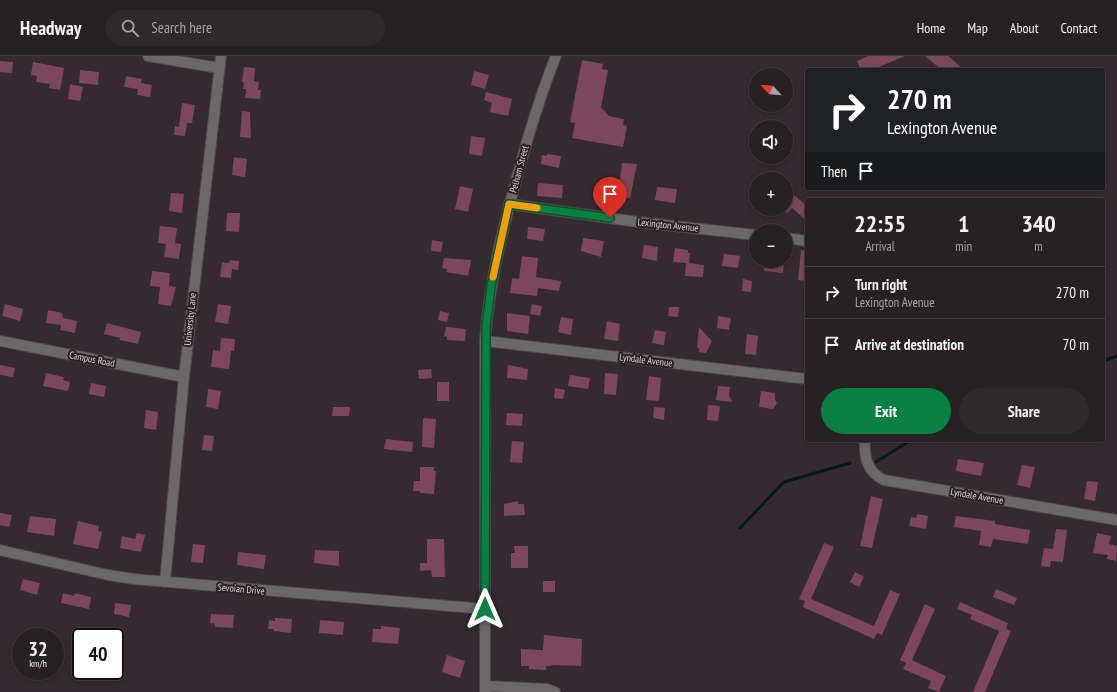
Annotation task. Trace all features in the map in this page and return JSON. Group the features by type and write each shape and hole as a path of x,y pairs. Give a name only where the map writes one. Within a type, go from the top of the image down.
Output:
{"street":[{"path":"148,56 218,68"},
{"name":"University Lane","path":"165,582 184,377 218,68 221,56"},
{"name":"Pelham Street","path":"485,689 485,341 491,287 509,204 537,108 556,56"},
{"name":"Lexington Avenue","path":"509,204 638,222 749,234"},
{"path":"793,239 805,241"},
{"name":"Campus Road","path":"0,341 184,377"},
{"name":"Lyndale Avenue","path":"485,341 805,379"},
{"name":"Lyndale Avenue","path":"865,442 864,455 867,465 876,475 888,481 1117,520"},
{"name":"Sevoian Drive","path":"0,550 108,575 165,582 485,609"},
{"path":"485,689 547,689 555,692"}],"building":[{"path":"868,56 905,56 877,68 860,68 857,61"},
{"path":"925,56 948,56 960,66 958,68 940,68"},
{"path":"582,60 603,64 602,69 608,70 601,107 609,116 624,119 623,125 627,126 623,147 572,138 575,123 570,122"},
{"path":"0,61 13,62 12,73 0,72"},
{"path":"33,62 64,68 60,90 49,88 50,84 36,82 37,76 31,75"},
{"path":"244,67 255,68 254,81 259,82 258,90 261,90 260,99 245,98 246,89 243,89 244,82 242,82"},
{"path":"80,70 99,72 98,85 79,83"},
{"path":"474,71 489,75 485,89 471,85"},
{"path":"126,76 142,79 141,83 152,85 150,97 137,95 138,89 124,87"},
{"path":"70,84 83,87 80,101 68,99"},
{"path":"486,92 512,99 508,116 490,112 492,103 484,100"},
{"path":"182,103 195,105 192,123 187,123 185,136 174,135 175,126 179,127"},
{"path":"242,111 250,112 251,138 240,137"},
{"path":"471,136 485,138 482,156 469,154"},
{"path":"547,154 561,156 559,168 541,164 542,155 547,156"},
{"path":"234,157 247,159 245,177 232,175"},
{"path":"622,163 637,164 630,198 623,197 620,207 608,206 610,185 619,186"},
{"path":"538,183 563,185 562,198 537,196"},
{"path":"460,186 473,189 468,212 455,209"},
{"path":"657,187 677,189 675,203 655,200"},
{"path":"171,193 184,194 182,213 169,211"},
{"path":"794,195 805,204 805,219 793,209"},
{"path":"227,213 240,213 239,232 226,231"},
{"path":"160,226 177,228 175,243 181,244 179,259 164,257 166,244 158,243"},
{"path":"528,227 545,229 543,241 527,239"},
{"path":"583,238 604,241 601,257 581,251"},
{"path":"432,240 443,242 441,252 431,251"},
{"path":"644,245 658,247 657,261 642,258"},
{"path":"675,248 688,250 688,253 690,253 689,263 704,265 703,277 685,276 686,263 673,262"},
{"path":"801,250 805,251 805,281 798,280"},
{"path":"724,254 740,256 738,268 722,266"},
{"path":"522,256 538,258 536,277 561,281 559,291 538,288 537,296 510,293 512,278 519,279"},
{"path":"444,258 471,260 468,276 446,272 447,269 442,268"},
{"path":"230,260 239,261 238,270 232,269 231,278 220,277 222,262 229,263"},
{"path":"764,268 783,268 783,273 764,271"},
{"path":"152,271 170,273 169,286 176,287 171,306 158,304 160,287 150,286"},
{"path":"743,279 752,281 751,292 742,291"},
{"path":"5,304 23,309 20,321 2,316"},
{"path":"218,304 231,306 228,324 215,322"},
{"path":"532,304 542,306 540,316 530,314"},
{"path":"669,307 679,307 678,317 668,316"},
{"path":"48,310 62,313 63,318 77,321 75,333 60,330 61,325 46,323"},
{"path":"440,311 449,313 447,322 438,320"},
{"path":"507,313 530,316 528,334 507,331"},
{"path":"718,316 731,318 729,330 717,328"},
{"path":"561,317 573,319 571,335 558,332"},
{"path":"607,321 620,324 618,341 604,339"},
{"path":"107,323 141,332 138,344 120,340 120,338 104,334"},
{"path":"446,327 466,329 465,341 447,340 447,337 444,336"},
{"path":"699,327 712,341 706,353 699,352 699,348 697,348"},
{"path":"655,330 666,332 664,345 652,343"},
{"path":"747,334 758,336 756,355 745,354"},
{"path":"221,338 235,339 234,351 231,351 229,369 211,367 213,350 220,351"},
{"path":"0,365 15,368 13,377 0,375"},
{"path":"508,365 528,369 527,380 507,378"},
{"path":"431,369 432,378 419,379 418,370"},
{"path":"46,373 64,377 63,380 70,382 68,391 43,386"},
{"path":"605,373 618,374 616,395 604,394"},
{"path":"570,375 590,378 588,389 568,386"},
{"path":"649,376 661,378 659,401 646,400"},
{"path":"437,382 449,382 449,401 437,401"},
{"path":"91,383 106,386 104,397 89,394"},
{"path":"718,386 730,387 729,395 732,402 716,400"},
{"path":"555,388 565,390 563,399 554,398"},
{"path":"208,389 221,391 218,409 206,407"},
{"path":"761,391 775,393 775,400 777,403 773,409 759,407"},
{"path":"708,405 720,406 718,421 707,420"},
{"path":"333,407 350,407 349,416 332,416"},
{"path":"654,407 665,408 664,420 653,418"},
{"path":"146,410 158,412 156,430 144,428"},
{"path":"507,413 523,414 522,426 506,425"},
{"path":"423,418 436,419 434,448 422,447"},
{"path":"204,435 214,436 212,451 202,450"},
{"path":"386,439 413,442 412,452 384,449"},
{"path":"512,441 524,442 522,463 510,462"},
{"path":"958,459 984,463 981,476 956,471"},
{"path":"1022,465 1035,467 1030,488 1017,485"},
{"path":"420,467 434,467 434,471 436,471 434,494 413,491 414,481 420,481"},
{"path":"1087,481 1098,482 1095,501 1084,499"},
{"path":"871,496 883,499 872,548 860,546"},
{"path":"518,501 518,504 524,504 525,515 504,516 504,504"},
{"path":"0,513 12,515 9,527 0,525"},
{"path":"917,514 928,516 926,529 909,526 911,517 916,518"},
{"path":"30,516 56,519 54,536 27,532"},
{"path":"956,516 995,521 995,524 1030,530 1028,544 993,539 991,547 979,545 981,531 954,527"},
{"path":"78,521 99,526 98,531 102,532 98,549 73,544"},
{"path":"1056,529 1067,530 1063,562 1051,561 1050,567 1041,566 1044,548 1053,549"},
{"path":"137,533 145,535 141,552 120,548 122,536 135,539"},
{"path":"1097,533 1111,536 1109,544 1117,546 1116,561 1107,559 1108,555 1093,553"},
{"path":"427,539 444,539 445,577 432,577 431,570 420,571 420,563 427,563"},
{"path":"824,543 834,547 811,599 874,626 890,590 900,594 882,635 877,633 874,639 803,607 805,601 799,599"},
{"path":"193,544 205,545 203,563 191,562"},
{"path":"514,546 528,546 528,568 511,568 511,553 515,553"},
{"path":"315,550 339,551 339,566 314,563"},
{"path":"238,552 266,555 264,569 237,565"},
{"path":"855,572 864,577 859,587 850,582"},
{"path":"23,579 40,583 37,595 20,590"},
{"path":"543,581 555,581 555,592 543,592"},
{"path":"996,589 1017,598 1014,605 993,597"},
{"path":"63,593 74,596 75,593 91,597 89,609 61,603"},
{"path":"960,602 1008,623 1006,629 1011,631 985,692 973,692 999,631 970,619 972,615 957,609"},
{"path":"115,603 131,605 129,617 114,614"},
{"path":"925,604 935,609 912,660 946,676 939,692 928,688 931,681 903,669 906,663 900,660"},
{"path":"211,614 234,615 233,628 215,627 215,624 210,623"},
{"path":"275,618 292,619 291,633 268,629 269,620 275,621"},
{"path":"320,620 344,622 343,635 319,633"},
{"path":"381,626 400,628 398,644 372,642 373,629 381,629"},
{"path":"544,635 582,639 581,666 551,665 546,666 546,670 529,669 529,666 521,666 521,649 543,650"},
{"path":"447,655 465,661 460,678 442,672"}],"waterway":[{"path":"1105,360 1117,356"},
{"path":"876,462 908,442"},
{"path":"740,528 784,482 850,463"}],"slow traffic":[{"path":"493,277 509,204 537,208"}],"route":[{"path":"485,609 485,341 491,287 509,204 610,218"}]}
